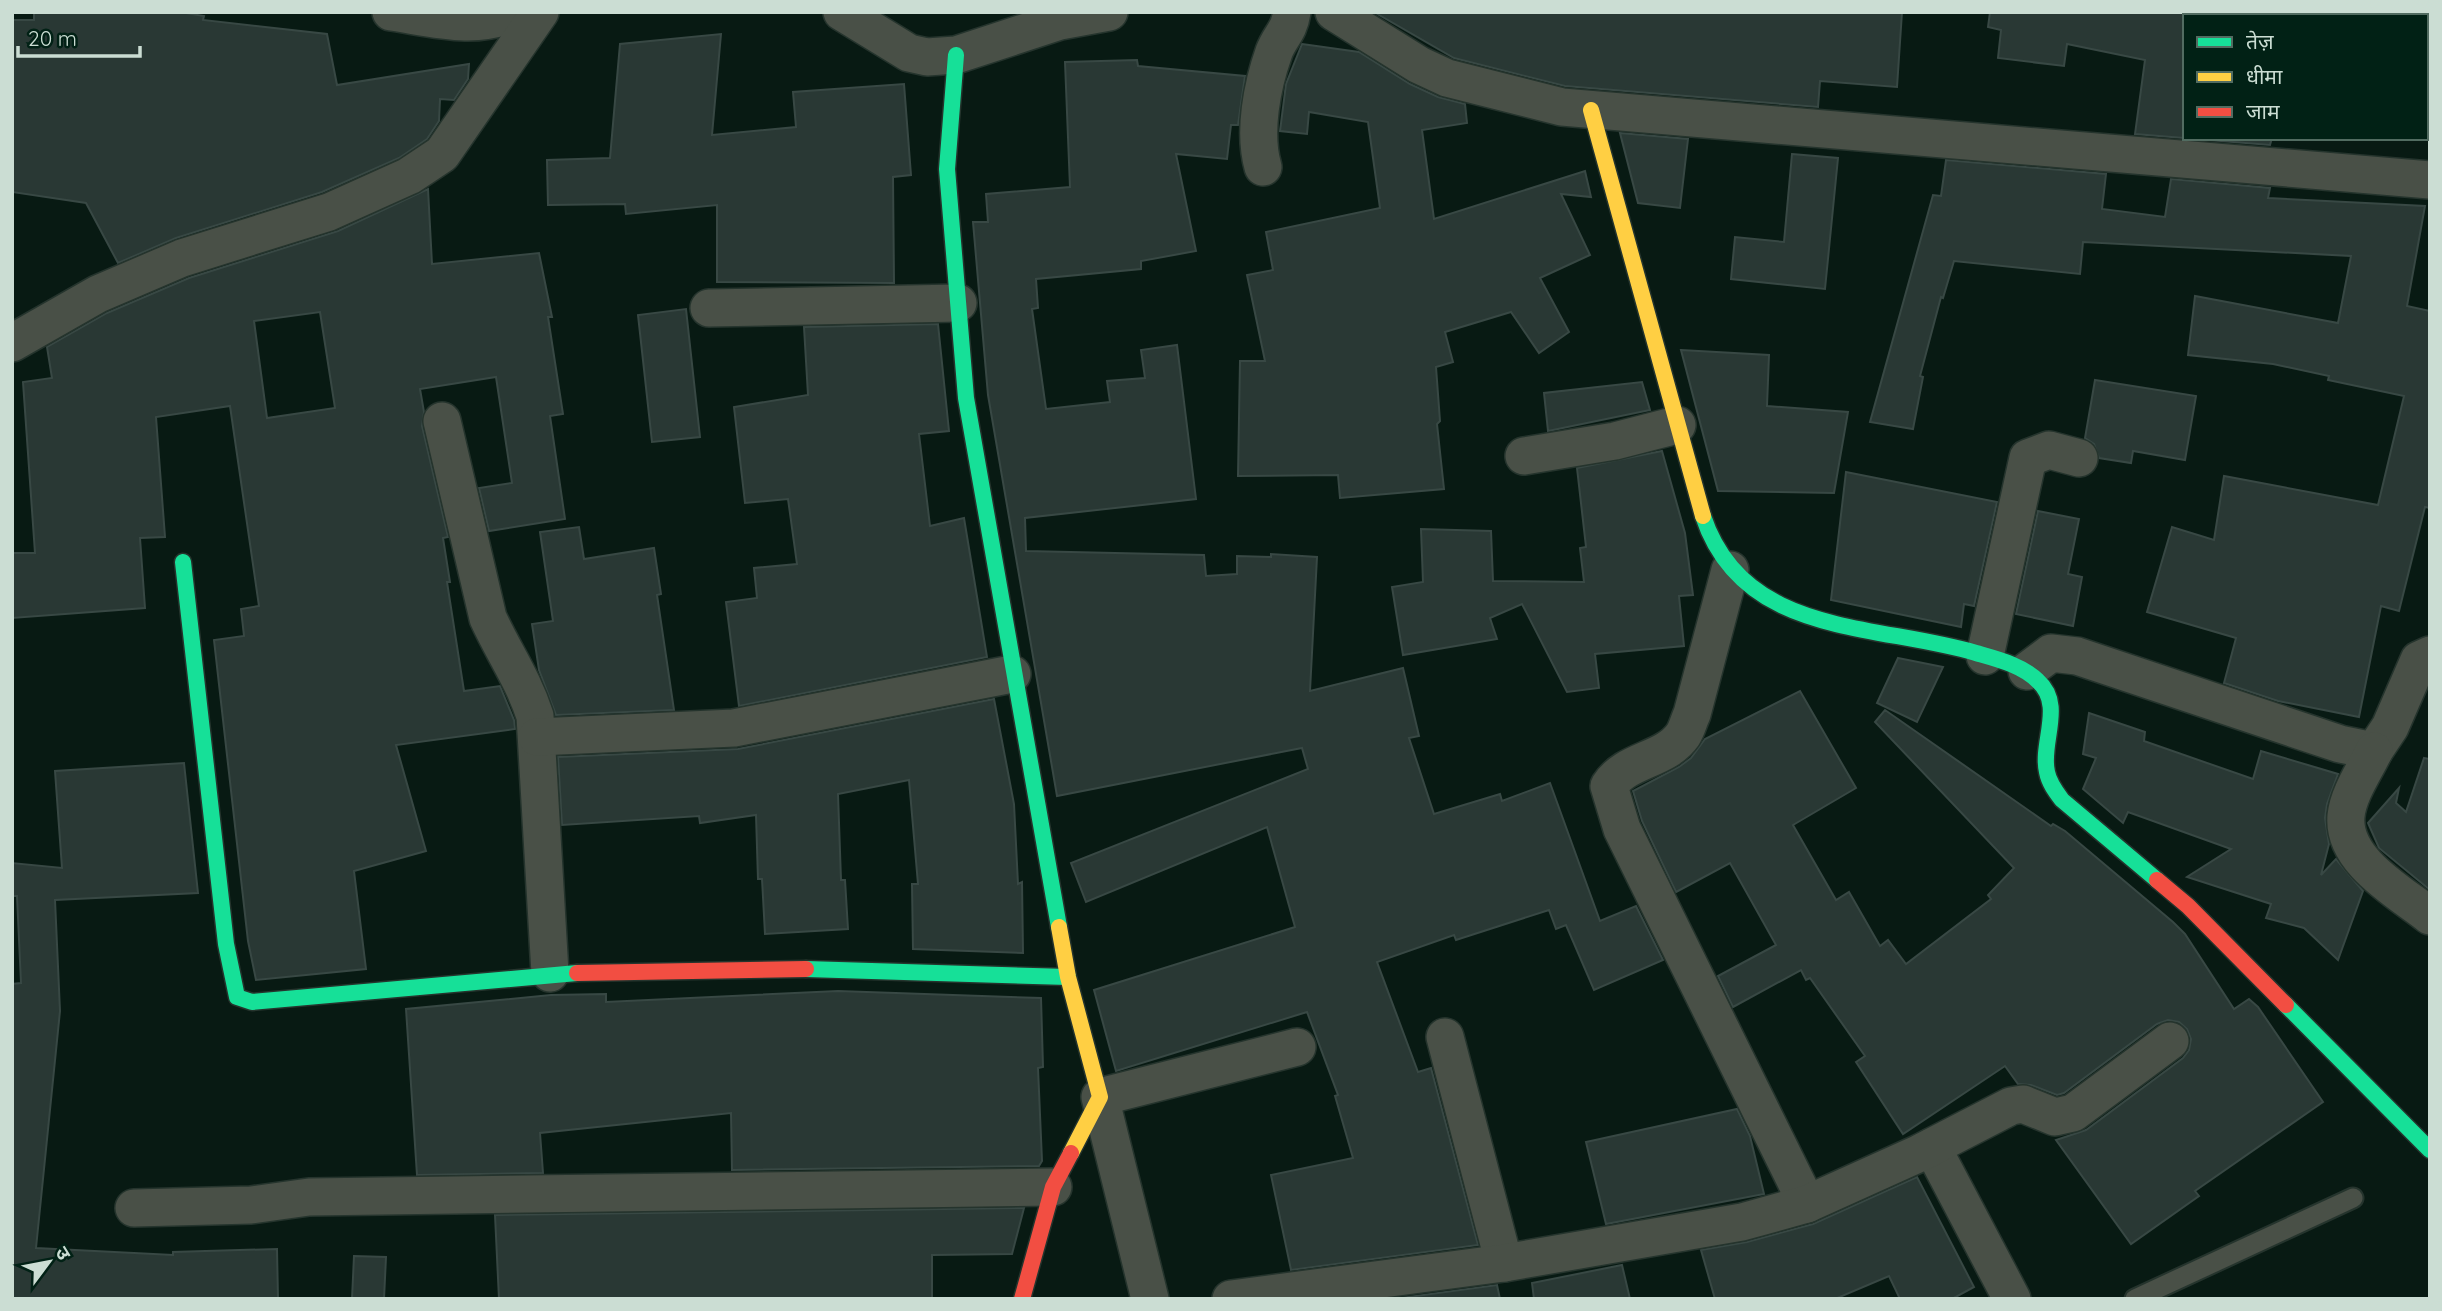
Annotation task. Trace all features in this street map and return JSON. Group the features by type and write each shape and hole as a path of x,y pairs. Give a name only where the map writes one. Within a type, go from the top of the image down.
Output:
{"street":[{"path":"391,12 463,22 498,21 514,12"},
{"path":"12,343 98,293 158,268 329,212 409,176 442,154 540,12"},
{"path":"842,12 909,53 928,57 956,55 1060,21 1096,13"},
{"path":"1263,167 1259,120 1266,81 1275,49 1290,29 1292,12"},
{"path":"1334,12 1419,65 1447,78 1562,107 2430,180"},
{"path":"956,55 947,169 966,398 1012,674 1068,977 1150,1299"},
{"path":"1591,110 1677,425 1709,529 1730,570 1750,587 1814,618 1985,656 2027,671 2041,683 2050,699 2052,721 2046,768 2051,785 2062,800 2188,906 2430,1150"},
{"path":"709,308 958,303"},
{"path":"442,421 488,618 524,682 535,716 550,973"},
{"path":"1524,456 1615,441 1677,425"},
{"path":"1985,656 2028,458 2049,450 2079,458"},
{"path":"183,562 226,944 237,997 252,1002 550,973 836,968 1068,977"},
{"path":"1730,570 1692,714 1683,736 1667,749 1616,775 1609,786 1622,829 1807,1205"},
{"path":"2027,671 2051,653 2077,656 2340,744 2374,751"},
{"path":"2430,655 2419,660 2390,727 2374,751 2346,814 2347,836 2363,862 2430,916"},
{"path":"537,737 734,728 1012,674"},
{"path":"1445,1037 1504,1264"},
{"path":"1231,1299 1504,1264 1742,1222 1807,1205 1932,1147 2011,1106 2022,1104 2056,1117 2073,1113 2170,1041"},
{"path":"1021,1299 1053,1187 1100,1097 1297,1047"},
{"path":"1932,1147 2012,1299"},
{"path":"134,1208 251,1205 309,1197 1053,1187"}],"lane":[{"path":"2135,1299 2353,1198"}],"building":[{"path":"34,12 180,12 204,16 203,20 327,34 337,85 469,64 468,79 454,100 440,99 439,121 427,139 399,158 322,192 176,238 118,263 86,203 12,192 12,20 34,20"},
{"path":"1374,12 1902,12 1897,87 1820,81 1818,107 1565,86 1454,58"},
{"path":"1990,12 2185,12 2183,138 2135,134 2145,60 2067,44 2064,66 1998,58 2001,30 1988,27"},
{"path":"721,34 712,135 796,127 793,92 904,84 911,175 893,177 894,283 717,282 717,205 626,214 625,204 548,205 547,160 610,158 620,44"},
{"path":"1302,44 1359,52 1410,84 1438,97 1465,104 1467,123 1422,130 1434,219 1585,171 1591,197 1561,194 1590,255 1540,278 1569,332 1539,353 1511,312 1445,332 1453,362 1436,367 1440,421 1437,424 1444,489 1340,498 1338,475 1238,476 1240,361 1265,361 1247,275 1273,270 1266,232 1380,208 1368,122 1309,112 1307,134 1280,131 1286,84"},
{"path":"1137,60 1138,66 1245,76 1238,125 1231,125 1227,159 1176,154 1196,251 1141,261 1141,269 1036,279 1038,308 1032,309 1046,409 1110,402 1107,381 1145,378 1141,350 1177,345 1196,499 1025,518 1026,551 1204,555 1206,576 1237,574 1237,556 1271,557 1271,554 1317,557 1310,691 1403,668 1419,736 1409,738 1434,814 1500,794 1502,801 1550,783 1600,921 1636,906 1663,960 1594,990 1566,925 1556,929 1549,910 1456,940 1454,935 1377,962 1418,1072 1431,1068 1478,1245 1291,1270 1271,1175 1353,1158 1335,1096 1338,1095 1307,1012 1116,1071 1094,990 1295,927 1267,827 1086,902 1071,863 1308,769 1302,748 1057,796 988,395 973,222 988,222 986,194 1070,187 1065,62"},
{"path":"1620,133 1688,139 1680,208 1638,203"},
{"path":"2209,140 2271,140 2270,145"},
{"path":"1792,154 1838,158 1825,289 1731,279 1735,237 1784,242"},
{"path":"1946,160 2106,174 2102,209 2165,217 2171,179 2270,188 2268,198 2425,206 2407,306 2430,311 2430,508 2425,507 2399,611 2381,606 2359,717 2278,701 2224,683 2236,638 2147,612 2172,527 2214,540 2224,476 2378,505 2404,396 2328,380 2329,376 2273,364 2188,355 2195,296 2338,323 2351,256 2083,242 2080,274 1954,261 1943,298 1941,297 1920,376 1923,377 1913,429 1870,422 1933,195 1941,196"},
{"path":"428,189 432,264 539,253 552,317 548,317 563,414 550,416 565,519 489,531 479,488 512,483 496,377 420,389 424,412 422,426 448,537 443,538 450,582 447,582 464,691 500,686 515,729 396,745 426,851 354,871 366,969 256,980 248,941 214,640 244,636 241,609 259,606 230,406 156,417 165,537 140,538 145,608 12,618 12,553 35,553 23,382 52,378 47,347 107,313 189,278 338,231","holes":["320,312 335,408 267,418 254,321"]},
{"path":"686,309 700,437 652,442 638,315"},
{"path":"938,324 949,431 919,434 930,526 964,518 987,657 739,706 726,602 757,598 754,568 797,564 788,499 745,503 734,407 808,395 804,327"},
{"path":"1681,350 1769,355 1767,406 1848,412 1834,493 1718,491"},
{"path":"2095,380 2196,396 2185,460 2133,451 2131,463 2099,458 2094,444 2085,438"},
{"path":"1642,382 1650,410 1548,431 1544,393"},
{"path":"1662,451 1685,533 1693,595 1679,596 1684,646 1595,654 1599,688 1567,692 1522,604 1490,618 1497,639 1403,655 1392,587 1423,582 1421,529 1491,531 1493,581 1584,582 1580,548 1586,547 1577,468"},
{"path":"1846,472 1997,502 1974,606 1964,604 1961,627 1831,600"},
{"path":"2038,511 2079,519 2068,574 2082,577 2073,626 2016,614"},
{"path":"579,527 584,559 654,548 661,594 657,595 674,710 556,715 539,670 532,624 553,621 540,532"},
{"path":"1898,658 1943,667 1917,722 1877,703"},
{"path":"1800,691 1856,788 1793,825 1836,900 1849,892 1880,946 1888,940 1906,964 1991,899 1988,895 2014,868 1875,722 1885,710 2051,826 2053,824 2065,831 2173,922 2185,934 2234,1009 2249,999 2258,1007 2323,1102 2195,1191 2199,1196 2131,1244 2056,1140 2086,1130 2183,1058 2189,1050 2191,1039 2187,1029 2179,1022 2168,1020 2157,1024 2064,1093 2057,1095 2031,1085 2018,1084 2005,1066 1903,1134 1856,1062 1865,1056 1810,978 1806,980 1801,970 1733,1007 1718,976 1776,945 1730,863 1676,892 1642,821 1633,791 1679,767 1691,758 1705,739"},
{"path":"994,699 1014,804 1018,884 1022,882 1023,953 913,949 912,884 918,884 909,780 838,794 841,880 845,880 848,929 765,934 762,879 758,879 756,815 700,823 699,816 562,825 558,757 738,749"},
{"path":"2089,713 2145,732 2144,741 2253,779 2261,751 2338,774 2327,804 2325,818 2329,844 2321,875 2336,859 2363,891 2338,960 2304,928 2266,918 2271,904 2187,877 2231,849 2128,812 2123,823 2083,789 2096,758 2083,754"},
{"path":"2424,758 2430,759 2430,890 2379,848 2368,823 2399,788 2396,803 2406,812"},
{"path":"184,763 198,893 55,900 60,1011 36,1248 173,1255 173,1252 277,1249 278,1299 12,1299 12,984 21,983 17,896 12,896 12,863 62,868 55,771"},
{"path":"838,991 1041,998 1043,1067 1038,1068 1042,1161 1039,1166 732,1170 731,1113 540,1133 543,1173 417,1175 406,1009 551,995 606,994 606,1002"},
{"path":"1737,1109 1750,1136 1764,1194 1606,1224 1586,1142"},
{"path":"1917,1177 1974,1287 1952,1299 1900,1299 1889,1276 1835,1299 1715,1299 1701,1250 1747,1242 1813,1224"},
{"path":"1024,1208 1012,1254 932,1255 932,1299 499,1299 495,1215"},
{"path":"354,1256 386,1257 384,1299 352,1299"},
{"path":"1622,1265 1630,1299 1534,1299 1532,1283"},
{"path":"1497,1285 1500,1299 1394,1299"}],"traffic: fast":[{"path":"956,55 947,169 966,398 1059,927"},
{"path":"1703,516 1722,555 1748,584 1780,605 1816,619 1976,653 2009,663 2032,675 2046,691 2050,701 2046,761 2053,787 2062,800 2157,880"},
{"path":"183,562 226,944 237,997 252,1002 577,973"},
{"path":"806,969 1068,977"},
{"path":"2286,1005 2430,1150"}],"traffic: slow":[{"path":"1591,110 1703,516"},
{"path":"1059,927 1068,977 1100,1097 1071,1153"}],"traffic: jam":[{"path":"2157,880 2188,906 2286,1005"},
{"path":"577,973 806,969"},
{"path":"1022,1299 1053,1187 1071,1153"}]}
